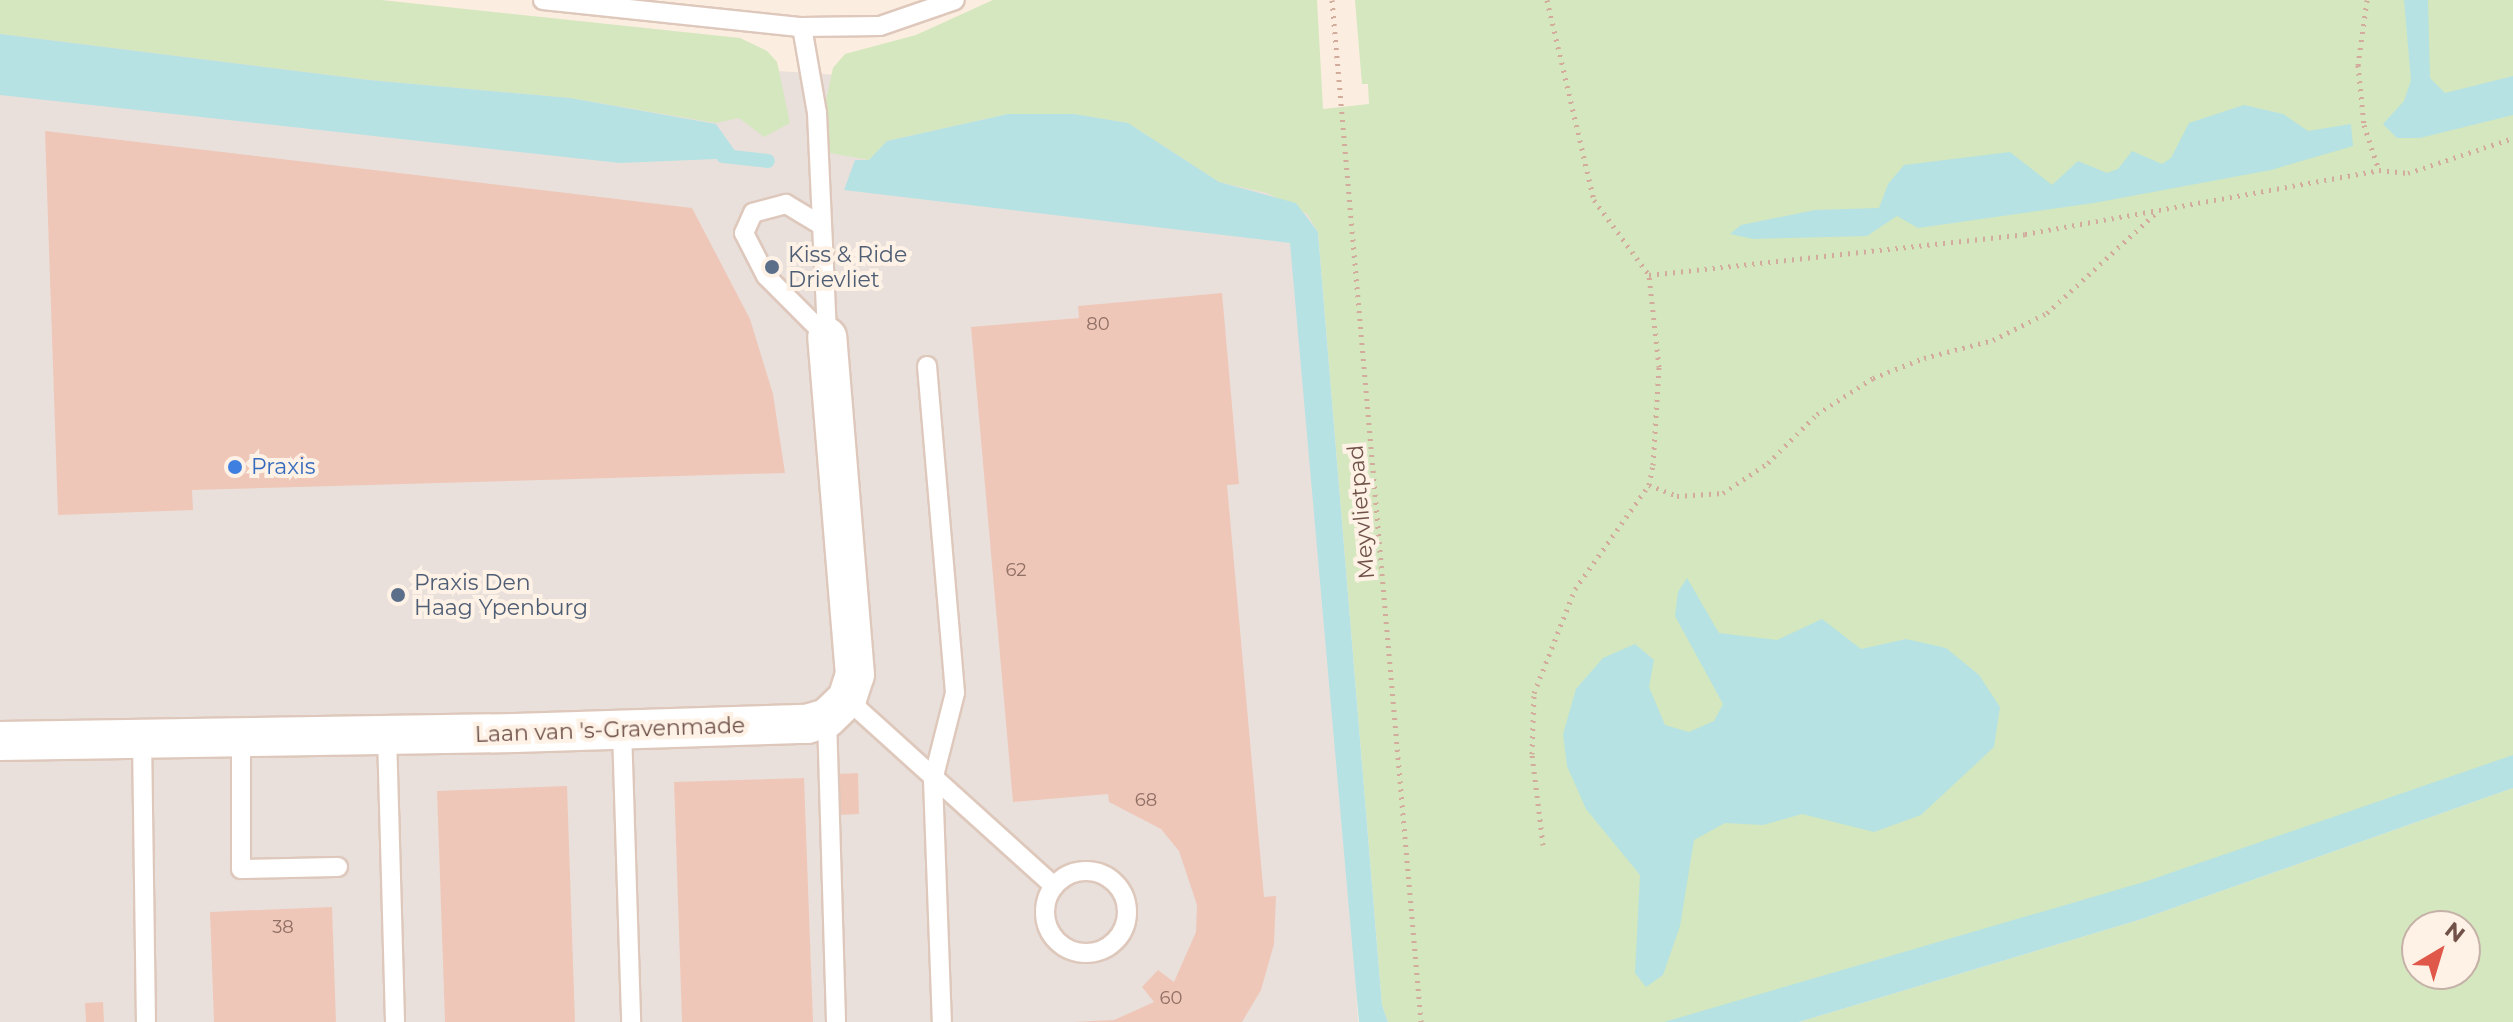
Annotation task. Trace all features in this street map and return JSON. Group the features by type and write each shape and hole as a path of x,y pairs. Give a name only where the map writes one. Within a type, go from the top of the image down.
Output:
{"street":[{"path":"827,337 855,675 837,708"},
{"name":"Laan van 's-Gravenmade","path":"0,741 807,724 837,708"}],"lane":[{"path":"543,0 802,27 880,26 955,0"},
{"path":"802,27 817,113 827,337"},
{"path":"821,225 786,204 753,213 744,233 766,276 827,337"},
{"path":"927,366 955,693 933,780 942,1022"},
{"path":"837,708 933,780 1054,886"},
{"path":"836,1022 837,708"},
{"path":"622,730 631,1022"},
{"path":"387,735 395,1022"},
{"path":"241,736 241,869 338,867"},
{"path":"142,738 146,1022"},
{"path":"1076,871 1103,874 1123,893 1127,920 1122,933 1102,950 1075,952 1063,946 1053,937 1045,912 1054,886 1076,871"}],"path":[{"name":"Meyvlietpad","path":"1332,0 1421,1022"},
{"path":"1543,845 1532,754 1534,693 1575,589 1649,485 1659,367 1649,275 1594,200 1547,0"},
{"path":"2367,0 2358,65 2364,125 2379,170"},
{"path":"1649,275 2025,234 2379,170 2408,173 2513,138"},
{"path":"1649,485 1677,496 1723,493 1768,463 1817,414 1873,378 1993,340 2047,313 2160,209"}],"shaded area":[{"path":"0,20 1310,106 1358,1022 0,1022"}],"green space":[{"path":"0,0 381,0 740,38 767,51 777,62 790,123 764,137 739,118 716,123 570,98 369,80 0,34"},
{"path":"993,0 1317,0 1323,109 1369,104 1368,84 1362,84 1355,0 2513,0 2513,769 1725,1022 1388,1022 1382,1005 1318,232 1307,214 1267,193 1219,182 1128,123 1074,114 1008,114 887,141 869,160 830,153 825,105 833,68 845,54 916,35"},
{"path":"2513,788 2513,1022 1799,1022 2142,919"}],"water":[{"path":"2404,0 2428,0 2430,78 2445,93 2513,76 2513,115 2420,138 2397,138 2383,124 2404,101 2411,80"},
{"path":"0,34 369,80 570,98 716,124 740,158 620,163 0,95"},
{"path":"2244,105 2283,114 2308,131 2351,124 2353,146 2271,170 2094,203 1918,228 1897,216 1867,236 1753,239 1730,234 1741,225 1815,210 1879,208 1888,184 1904,165 2010,152 2052,185 2078,161 2107,173 2118,169 2132,151 2162,164 2171,158 2189,123"},
{"path":"1008,114 1074,114 1128,123 1219,182 1296,203 1318,232 1382,1005 1388,1022 1359,1022 1290,243 844,190 855,160 869,160 887,141"},
{"path":"1687,578 1719,633 1777,640 1822,619 1861,649 1906,639 1946,648 1979,675 2000,707 1994,747 1921,815 1874,832 1802,814 1763,825 1725,823 1694,840 1680,926 1663,975 1646,987 1635,973 1640,875 1586,809 1567,766 1563,734 1576,689 1603,658 1635,644 1654,660 1649,687 1665,725 1689,732 1714,721 1723,704 1675,616 1678,592"},
{"path":"2513,755 2513,788 2142,919 1799,1022 1664,1022 2144,882"}],"building":[{"path":"45,131 692,208 750,319 773,394 785,473 192,490 193,510 58,515"},
{"path":"1222,293 1239,484 1227,485 1264,897 1276,896 1274,944 1261,990 1242,1022 1073,1022 1114,1020 1154,1002 1142,987 1158,970 1174,982 1196,932 1197,905 1179,851 1161,829 1109,802 1108,794 1013,802 971,327 1079,318 1078,306"},
{"path":"858,773 859,814 839,815 837,774"},
{"path":"804,778 813,1022 682,1022 674,782"},
{"path":"567,786 575,1022 445,1022 437,791"},
{"path":"332,907 336,1022 214,1022 210,912"},
{"path":"103,1002 104,1022 86,1022 85,1003"}],"waterway":[{"path":"723,156 768,161"}],"place":[{"name":"Kiss & Ride Drievliet","path":"772,267"},
{"name":"Praxis","path":"235,467"},
{"name":"Praxis Den Haag Ypenburg","path":"398,595"}]}
